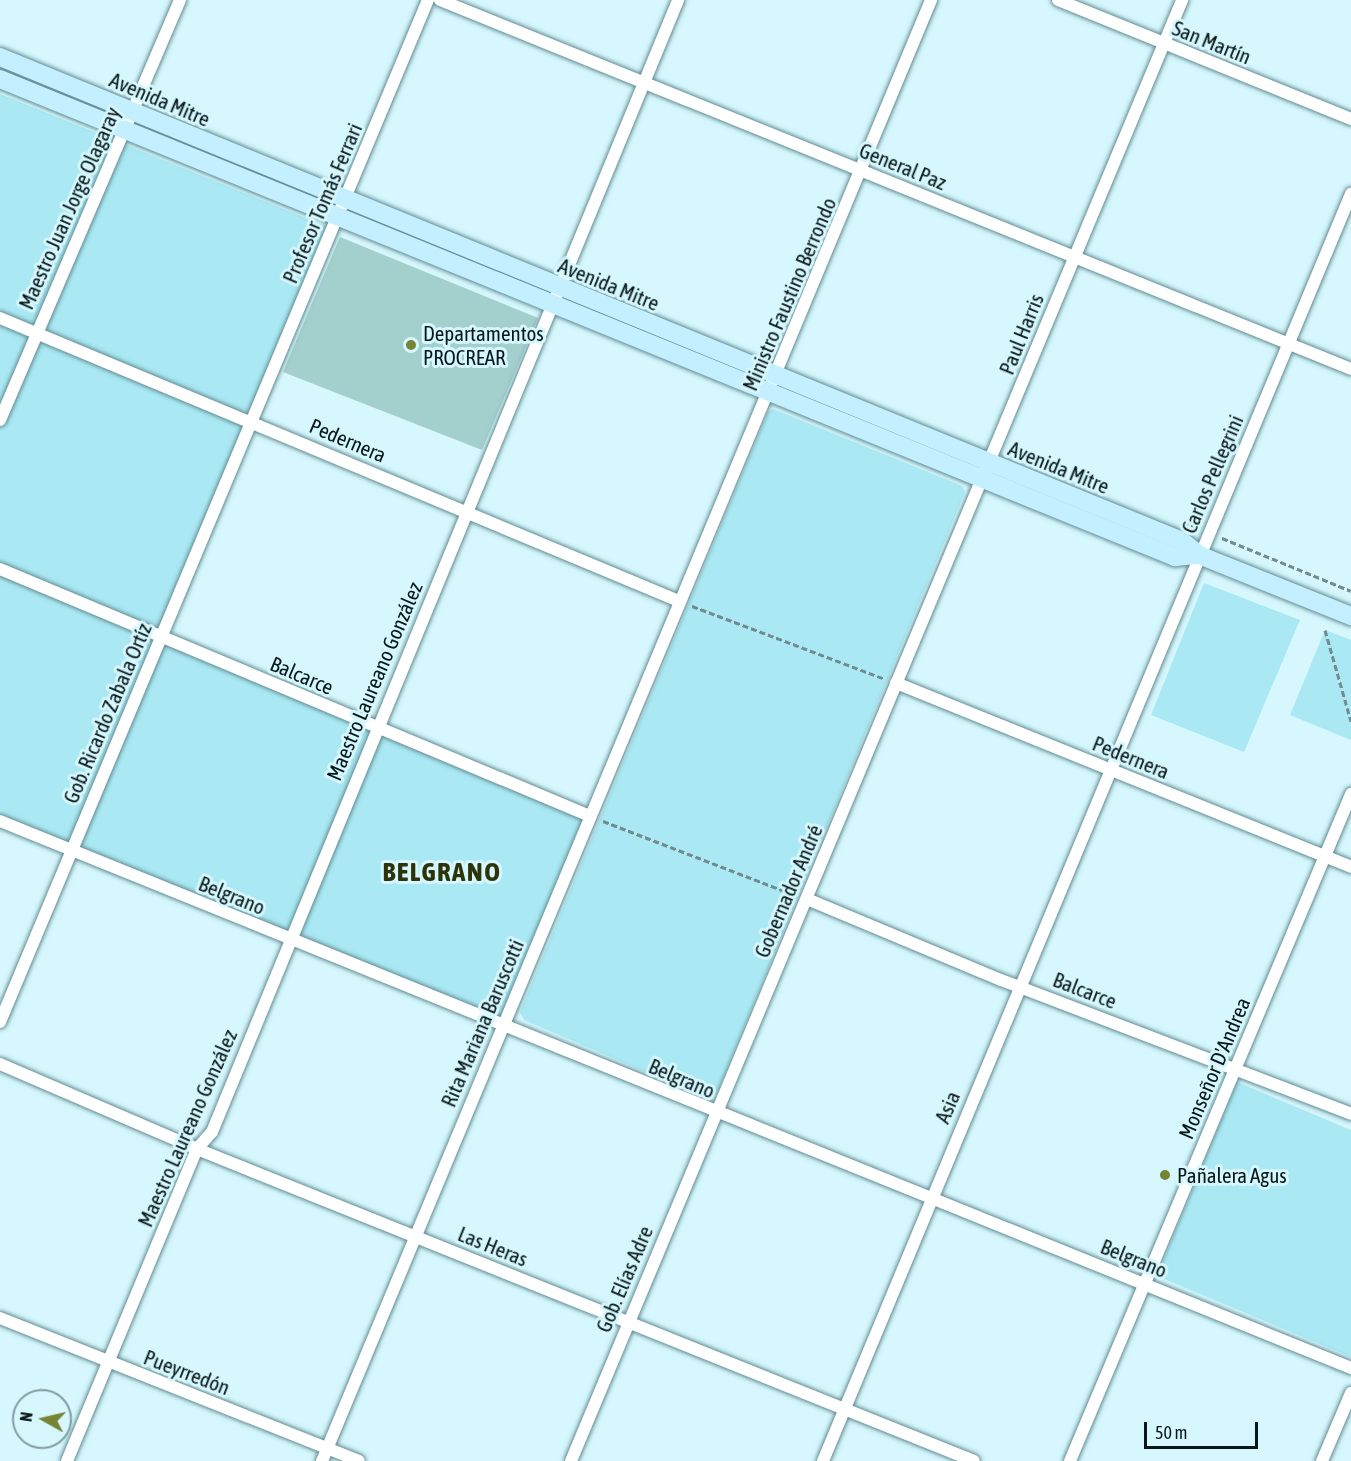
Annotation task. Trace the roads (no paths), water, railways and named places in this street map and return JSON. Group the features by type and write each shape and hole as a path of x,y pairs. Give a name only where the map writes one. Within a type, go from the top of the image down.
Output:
{"main road":[{"name":"Avenida Mitre","path":"0,57 134,113 342,208"},
{"name":"Avenida Mitre","path":"0,79 126,130 342,208 986,471 1182,541 1199,555 1351,616"}],"street":[{"name":"Maestro Juan Jorge Olagaray","path":"0,420 35,333 134,113 180,0"},
{"name":"Profesor Tomás Ferrari","path":"251,421 428,0"},
{"name":"General Paz","path":"440,0 1351,369"},
{"name":"Maestro Laureano González","path":"68,1461 197,1149 212,1132 375,727 467,512 678,0"},
{"name":"Ministro Faustino Berrondo","path":"679,601 773,383 931,0"},
{"name":"San Martín","path":"1058,0 1351,119"},
{"name":"Paul Harris","path":"896,683 1182,0"},
{"name":"Carlos Pellegrini","path":"1111,770 1351,194"},
{"name":"Pedernera","path":"0,318 679,601"},
{"name":"Gob. Ricardo Zabala Ortíz","path":"0,1022 251,421"},
{"name":"Balcarce","path":"0,569 590,816"},
{"name":"Rita Mariana Baruscotti","path":"322,1461 679,601"},
{"name":"Pedernera","path":"896,683 1351,867"},
{"name":"Gobernador André","path":"716,1114 896,683"},
{"name":"Asia","path":"823,1461 930,1198 1111,770"},
{"name":"Monseñor D'Andrea","path":"1070,1461 1351,794"},
{"name":"Belgrano","path":"0,821 716,1114 1144,1282 1351,1368"},
{"name":"Balcarce","path":"807,899 1019,986 1351,1114"},
{"name":"Las Heras","path":"0,1064 197,1149 628,1320 974,1461"},
{"name":"Gob. Elías Adre","path":"571,1461 716,1114"},
{"name":"Pueyrredón","path":"0,1318 359,1461"},
{"path":"1322,1461 1351,1393"}],"place":[{"name":"Departamentos PROCREAR","path":"411,345"},
{"name":"Pañalera Agus","path":"1165,1175"}],"district":[{"name":"BELGRANO","path":"442,872"}]}
